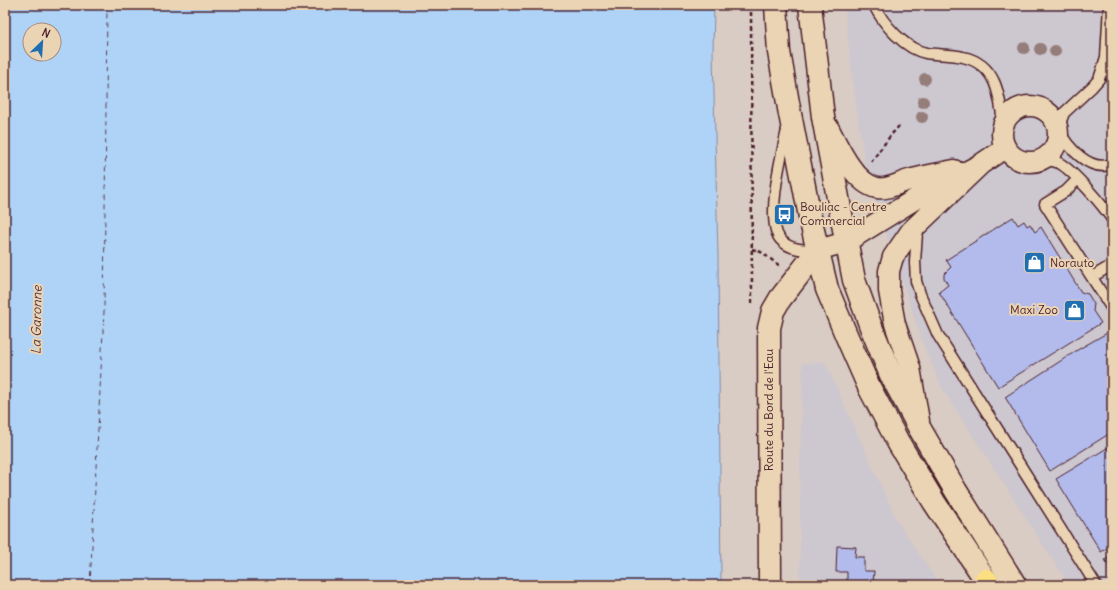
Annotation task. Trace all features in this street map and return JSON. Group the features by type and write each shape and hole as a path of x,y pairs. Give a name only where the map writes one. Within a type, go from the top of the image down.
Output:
{"main road":[{"path":"776,5 779,52 790,114 808,208 827,289 869,387 898,442 934,502 988,583"},
{"path":"810,5 823,117 854,280 871,327 891,375 964,505 1016,585"},
{"name":"Route du Bord de l'Eau","path":"770,585 769,328 773,311 780,299 818,250"}],"street":[{"path":"1023,106 1041,108 1049,113 1058,128 1057,143 1054,149 1044,159 1035,162 1018,160 1005,148 1002,140 1001,132 1003,124 1014,110 1023,106"},
{"path":"823,117 843,155 860,178 876,188 888,188 907,181 981,164"},
{"path":"818,250 846,242 917,198 981,164 1005,148"},
{"path":"920,429 910,368 895,324 889,291 889,271 893,257 910,231 981,164"}],"lane":[{"path":"874,5 880,16 904,43 911,47 925,53 964,57 975,61 984,67 993,78 997,86 1003,124"},
{"path":"1110,5 1106,57 1099,79 1064,113 1058,128 1070,147 1085,159 1098,166 1108,166 1112,164"},
{"path":"1106,57 1112,79"},
{"path":"790,114 776,186 774,216 776,232 780,240 794,248 801,250 818,250"},
{"path":"1044,159 1059,163 1078,179 1108,212 1112,219"},
{"path":"1078,179 1066,191 1045,204 1112,309"},
{"path":"923,218 918,233 915,262 916,281 920,294 938,335 1096,585"},
{"path":"1092,277 1112,265"}],"path":[{"path":"751,5 752,312"},
{"path":"867,165 871,163 899,126"},
{"path":"752,248 761,252 778,264 795,279"}],"shaded area":[{"path":"844,5 1112,5 1112,585 1069,585 942,388 925,349 871,189 865,165 853,83"},
{"path":"825,362 897,521 940,585 800,585 800,466 803,363"}],"water":[{"name":"La Garonne","path":"5,5 714,5 713,53 718,257 721,585 5,585"}],"building":[{"path":"1013,217 1018,225 1024,221 1027,226 1030,224 1035,232 1041,227 1081,292 1088,294 1094,304 1093,311 1101,323 998,387 939,292 948,285 944,278 944,274 951,267 946,260"},
{"path":"1107,333 1112,342 1112,432 1050,471 1005,397 1079,349"},
{"path":"1112,445 1112,545 1101,552 1056,479"},
{"path":"837,546 856,547 855,557 864,557 864,571 874,571 873,584 883,585 847,585 847,572 836,572"},
{"path":"1112,556 1112,570 1105,560"}],"ferry route":[{"path":"90,585 104,312 107,5"}],"place":[{"name":"Bouliac - Centre Commercial","path":"785,214"},
{"name":"Norauto","path":"1034,263"},
{"name":"Maxi Zoo","path":"1074,310"}]}
